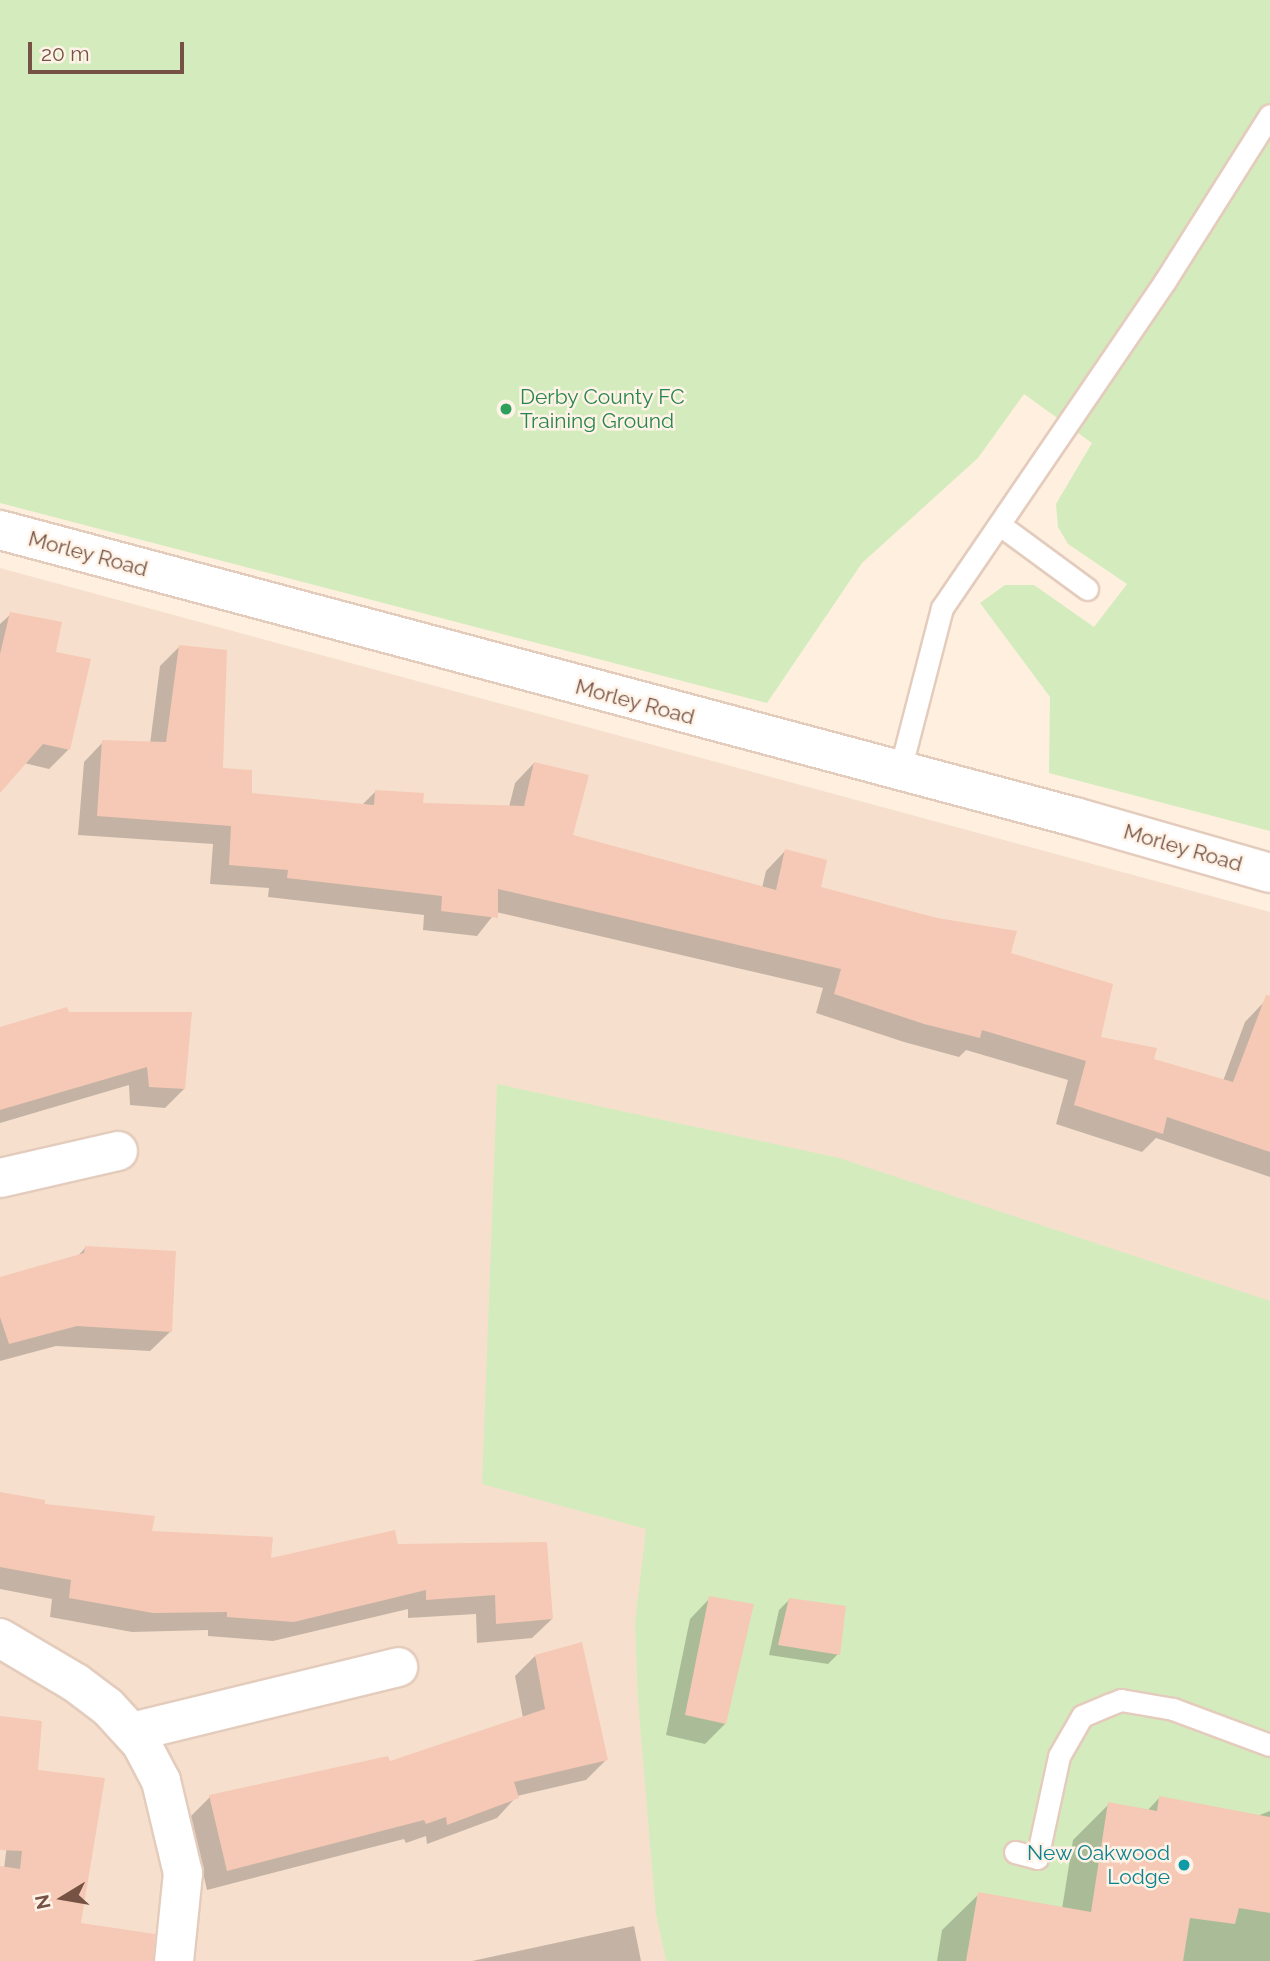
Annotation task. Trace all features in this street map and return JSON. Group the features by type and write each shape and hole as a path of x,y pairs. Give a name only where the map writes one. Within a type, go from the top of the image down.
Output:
{"street":[{"name":"Morley Road","path":"0,530 899,774 1075,817 1270,873"},
{"path":"0,1178 118,1151"},
{"path":"0,1638 76,1683 132,1732 161,1781 176,1829 183,1873 174,1961"},
{"path":"132,1732 398,1667"}],"lane":[{"path":"899,774 942,608 1000,525 1270,116"},
{"path":"1000,525 1087,589"},
{"path":"1015,1852 1037,1858 1059,1756 1082,1716 1108,1705 1121,1700 1173,1709 1270,1745"}],"shaded area":[{"path":"0,568 1270,912 1270,1961 0,1961"}],"green space":[{"name":"Derby County FC Training Ground","path":"0,0 1270,0 1270,831 1049,773 1050,697 980,603 1005,585 1034,585 1094,627 1127,584 1068,544 1058,527 1056,504 1092,443 1024,394 978,458 862,563 767,703 0,503"},
{"path":"497,1084 839,1158 1270,1301 1270,1961 666,1961 656,1914 638,1701 635,1623 646,1529 482,1484"}],"building":[{"path":"10,612 62,622 56,652 91,659 70,750 43,744 0,793 0,654"},
{"path":"179,645 227,650 223,768 252,770 252,793 374,805 375,790 424,793 423,803 524,806 534,762 589,775 573,835 776,890 785,849 827,860 821,887 937,918 1017,931 1011,953 1113,984 1101,1037 1157,1048 1154,1059 1233,1082 1266,995 1270,996 1270,1152 1167,1117 1163,1134 1074,1105 1086,1061 982,1030 980,1038 924,1024 834,994 841,969 498,889 498,918 441,911 442,896 287,878 288,870 229,865 231,826 97,816 102,740 166,742"},
{"path":"67,1007 69,1012 192,1012 185,1089 149,1087 147,1067 0,1110 0,1027"},
{"path":"85,1246 176,1251 172,1332 77,1326 9,1344 0,1317 0,1277 84,1253"},
{"path":"0,1492 45,1500 45,1504 155,1516 152,1531 273,1537 271,1558 395,1530 398,1544 547,1542 553,1619 496,1624 495,1595 426,1600 426,1590 294,1622 227,1617 227,1612 153,1613 69,1598 71,1580 0,1567"},
{"path":"709,1596 754,1604 726,1724 685,1715"},
{"path":"789,1598 846,1606 840,1655 778,1645"},
{"path":"582,1642 608,1760 514,1782 519,1798 447,1825 446,1817 426,1824 424,1820 227,1871 209,1795 388,1756 390,1761 545,1709 535,1655"},
{"path":"0,1716 42,1721 38,1770 105,1778 81,1923 155,1934 153,1961 0,1961 0,1866 20,1869 22,1851 0,1850"},
{"name":"New Oakwood Lodge","path":"1159,1796 1270,1817 1270,1913 1239,1908 1235,1924 1190,1918 1183,1961 966,1961 978,1892 1091,1912 1108,1802 1157,1811"}],"place":[{"name":"Derby County FC Training Ground","path":"506,409"},
{"name":"New Oakwood Lodge","path":"1184,1865"}]}
